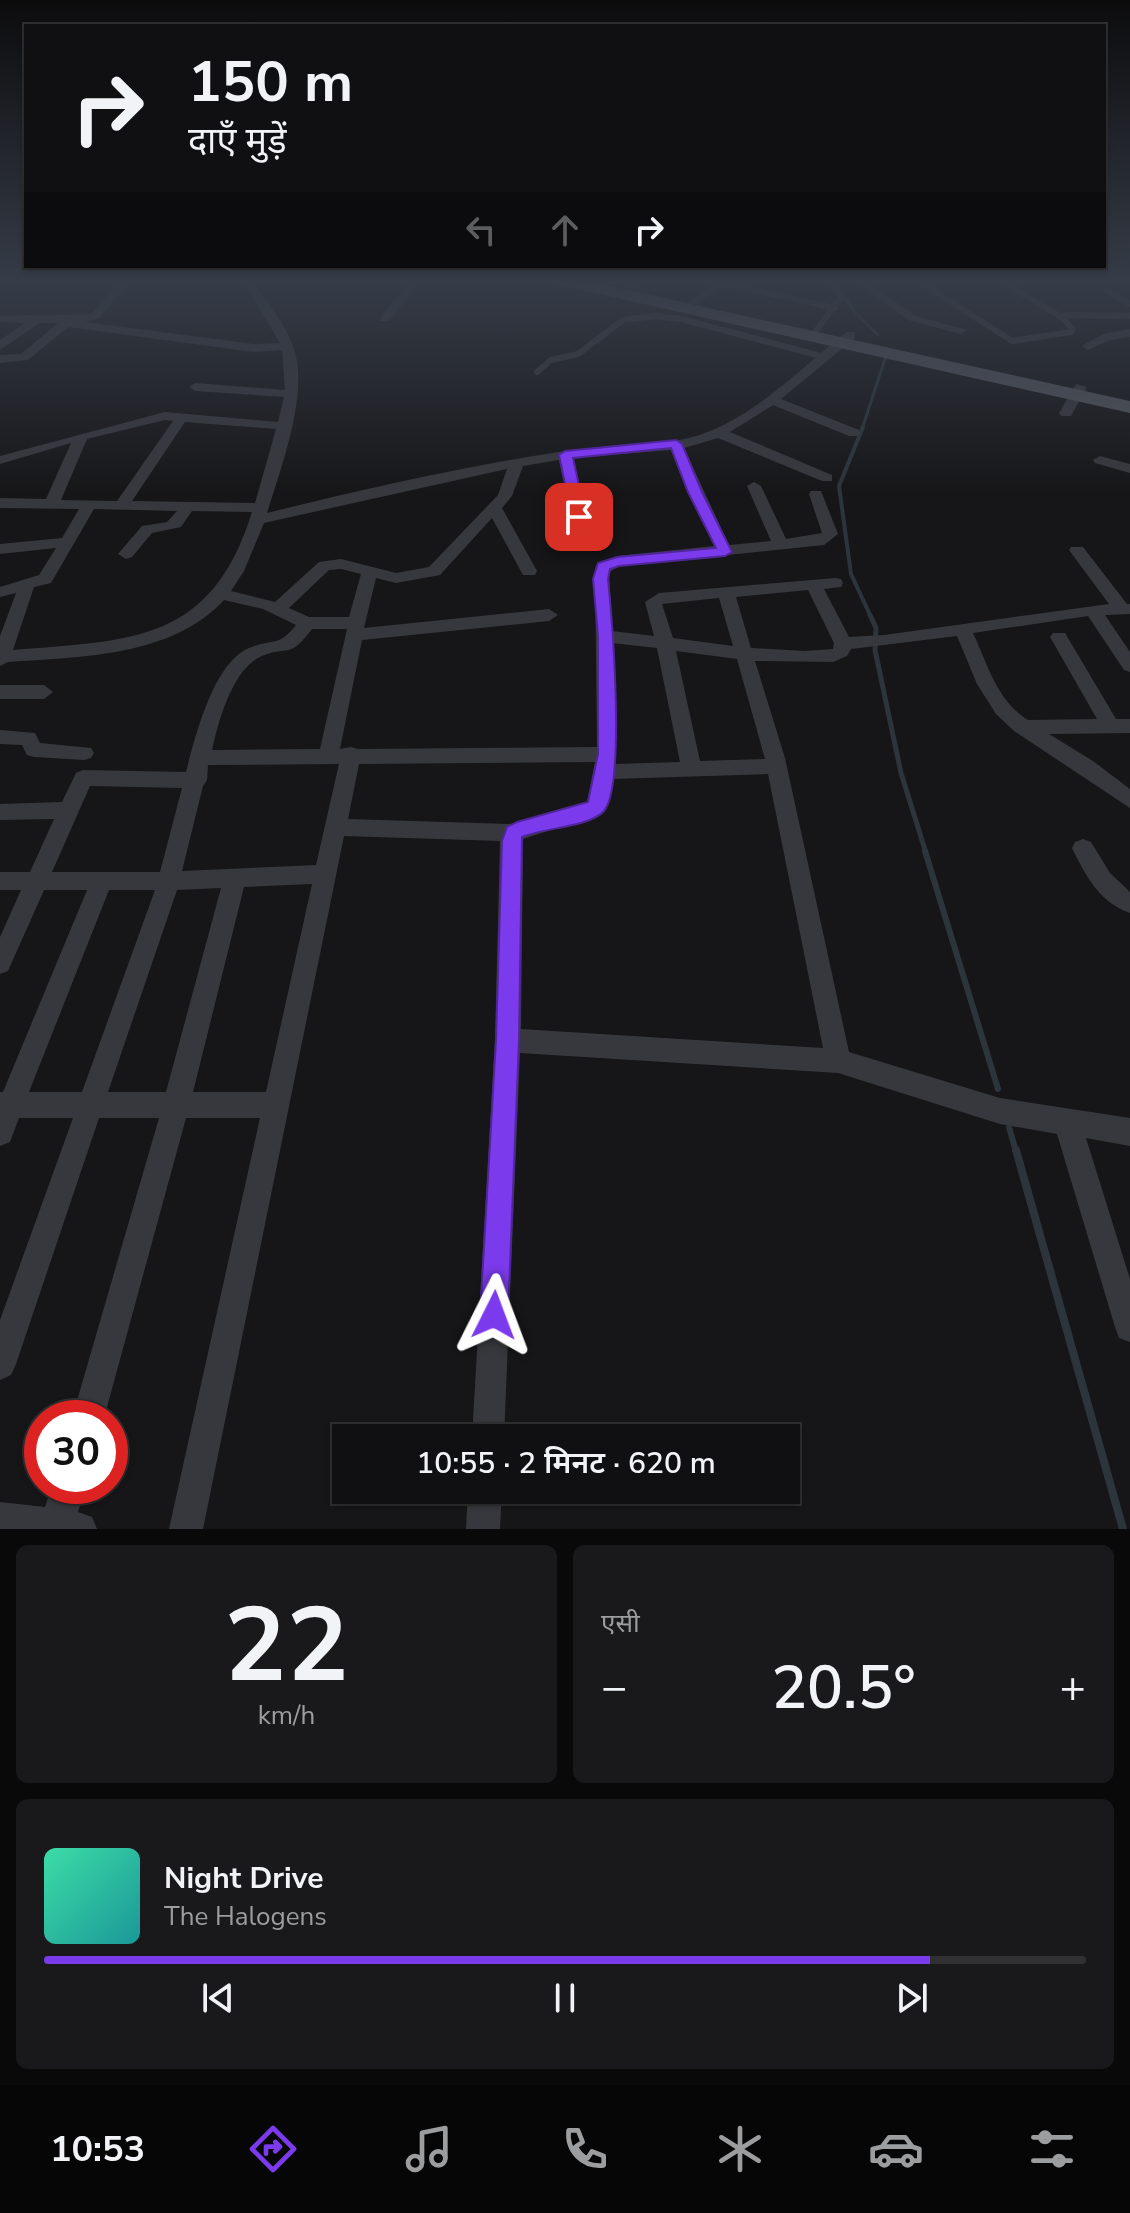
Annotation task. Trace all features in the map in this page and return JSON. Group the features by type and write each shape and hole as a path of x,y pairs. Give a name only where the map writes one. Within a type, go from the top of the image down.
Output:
{"main road":[{"path":"906,351 1080,391 1130,398"},
{"path":"1080,391 1130,407"}],"street":[{"path":"0,359 24,357 31,351"},
{"path":"27,585 0,658 93,647 143,637 188,623 219,594 236,570 261,514 292,394 288,351"},
{"path":"0,503 187,506 261,514 516,465 566,461 676,444 719,433 773,401 832,351"},
{"path":"195,387 292,394"},
{"path":"1066,413 1080,391"},
{"path":"773,401 854,433"},
{"path":"1,461 155,417 283,426"},
{"path":"122,504 182,417"},
{"path":"109,428 173,431"},
{"path":"336,827 514,833 586,813 596,807 605,763 606,636 600,579 603,567 617,561 725,552 830,537 821,486 719,433"},
{"path":"52,503 81,436"},
{"path":"676,444 695,492 725,552"},
{"path":"1100,460 1130,469"},
{"path":"566,461 579,517"},
{"path":"276,610 325,565 341,564 408,578 434,571 505,496 516,465"},
{"path":"754,486 781,545"},
{"path":"0,592 45,579 90,504"},
{"path":"126,554 147,529 166,528 180,522 187,506"},
{"path":"494,508 529,571"},
{"path":"0,549 68,542"},
{"path":"1077,550 1126,609"},
{"path":"186,1529 327,874 336,827 340,755 355,629 371,571"},
{"path":"692,770 665,642 653,602 659,598 835,583"},
{"path":"606,636 745,655 833,656 841,652 843,643 814,585"},
{"path":"726,593 776,766 838,1061"},
{"path":"219,594 268,605 307,623 355,629 549,615"},
{"path":"843,643 884,641 1093,610 1126,609"},
{"path":"1093,610 1130,666"},
{"path":"0,1364 169,881 209,721 236,668 253,653 291,644 307,623"},
{"path":"962,628 1004,715 1025,727 1120,726"},
{"path":"1059,637 1120,726"},
{"path":"0,692 44,692"},
{"path":"1016,722 1093,771 1130,800"},
{"path":"0,737 28,738 34,750 84,753"},
{"path":"0,963 83,778 340,755 605,763 692,770 776,766"},
{"path":"0,812 67,810"},
{"path":"489,1424 508,1040 514,833"},
{"path":"1083,848 1104,884 1130,903"},
{"path":"0,881 169,881 327,874"},
{"path":"93,1400 176,1105 235,878"},
{"path":"0,1132 6,1105 102,881"},
{"path":"508,1040 838,1061 1000,1111 1130,1132"},
{"path":"6,1105 275,1105"},
{"path":"1067,1122 1130,1327"},
{"path":"8,1523 69,1528 69,1504"},
{"path":"483,1529 484,1504"}],"lane":[{"path":"537,372 551,360 582,351"},
{"path":"809,351 825,357"}],"waterway":[{"path":"862,429 886,356"},
{"path":"863,427 839,486 851,574 871,617"},
{"path":"870,615 876,628 875,650 901,773 926,853"},
{"path":"925,851 998,1089"},
{"path":"1009,1127 1016,1152"},
{"path":"1016,1150 1123,1529"}],"route":[{"path":"494,1315 508,1040 511,841 514,833 524,828 586,813 596,807 607,754 606,636 600,579 603,567 617,561 725,552 695,492 676,444 565,455 579,517"}]}
